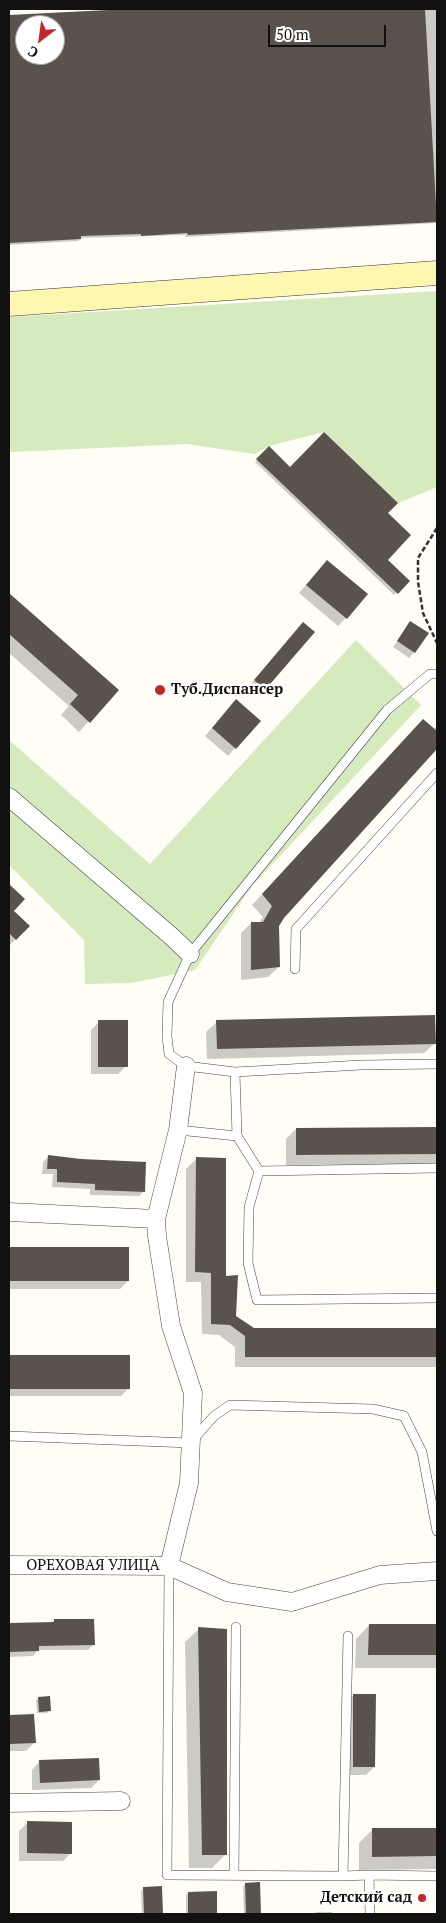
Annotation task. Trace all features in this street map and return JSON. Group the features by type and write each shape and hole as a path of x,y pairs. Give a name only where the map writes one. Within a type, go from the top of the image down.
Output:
{"main road":[{"path":"9,304 437,273"}],"street":[{"path":"9,797 190,954"},
{"path":"169,1566 188,1483 193,1393 171,1326 156,1219 178,1130 186,1066"},
{"path":"9,1212 156,1219"},
{"name":"ОРЕХОВАЯ УЛИЦА","path":"9,1565 169,1566 227,1592 292,1602 380,1575 437,1571"},
{"path":"9,1803 122,1801"}],"lane":[{"path":"437,674 430,674 387,710 190,954 168,1002 167,1036 169,1054 186,1066 235,1072 362,1065 437,1064"},
{"path":"295,969 296,929 437,773"},
{"path":"235,1072 237,1136 259,1171 249,1207 248,1254 248,1264 257,1300 437,1298"},
{"path":"178,1130 237,1136"},
{"path":"259,1171 437,1168"},
{"path":"9,1436 190,1444 214,1416 230,1405 373,1408 404,1416 422,1452 437,1531"},
{"path":"169,1566 167,1875 343,1876 370,1874 437,1876"},
{"path":"234,1876 236,1627"},
{"path":"343,1876 348,1636"},
{"path":"370,1874 370,1914"}],"path":[{"path":"437,528 418,558 418,582 423,613 437,643"}],"green space":[{"path":"437,291 437,487 398,503 324,432 269,446 255,454 187,444 9,452 9,317"},
{"path":"356,640 421,705 252,886 195,970 131,983 85,984 84,940 9,865 9,740 150,864"}],"building":[{"path":"128,9 425,9 437,222 188,235 187,233 141,236 141,234 81,236 81,239 9,243 9,15"},
{"path":"324,432 398,503 388,513 411,535 388,560 410,581 398,594 256,459 269,446 290,467"},
{"path":"327,560 368,594 347,619 306,585"},
{"path":"9,593 119,690 90,723 70,704 78,695 9,634"},
{"path":"410,621 429,633 415,653 397,641"},
{"path":"303,622 315,632 265,690 254,680"},
{"path":"236,699 261,721 236,749 212,728"},
{"path":"423,719 437,731 437,749 284,918 279,926 280,967 251,970 251,922 263,922 272,906 262,894"},
{"path":"9,884 25,899 14,911 30,926 16,940 9,933"},
{"path":"435,1015 436,1044 217,1049 216,1020"},
{"path":"98,1020 128,1020 128,1067 98,1067"},
{"path":"437,1127 437,1154 296,1155 296,1128"},
{"path":"48,1155 81,1159 146,1162 145,1192 95,1190 95,1184 57,1182 57,1169 47,1169"},
{"path":"196,1157 226,1158 226,1276 238,1275 236,1316 254,1328 437,1328 437,1357 245,1357 245,1336 230,1325 211,1324 211,1273 195,1272"},
{"path":"9,1247 129,1247 129,1281 9,1281"},
{"path":"9,1355 130,1355 130,1389 9,1389"},
{"path":"54,1619 94,1619 95,1645 39,1646 39,1651 9,1652 9,1623 54,1622"},
{"path":"369,1624 437,1624 437,1655 368,1655"},
{"path":"198,1627 227,1629 227,1855 202,1855"},
{"path":"353,1694 376,1694 375,1767 353,1767"},
{"path":"50,1696 51,1711 39,1712 38,1697"},
{"path":"34,1714 36,1743 9,1744 9,1715"},
{"path":"99,1758 100,1780 40,1783 39,1760"},
{"path":"27,1821 72,1822 72,1854 27,1853"},
{"path":"372,1828 437,1828 437,1856 372,1857"},
{"path":"260,1882 261,1914 246,1914 245,1883"},
{"path":"162,1886 163,1914 144,1914 143,1887"},
{"path":"217,1891 217,1914 188,1914 188,1892"}],"place":[{"name":"Туб.Диспансер","path":"160,690"},
{"name":"Детский сад","path":"422,1898"}]}
